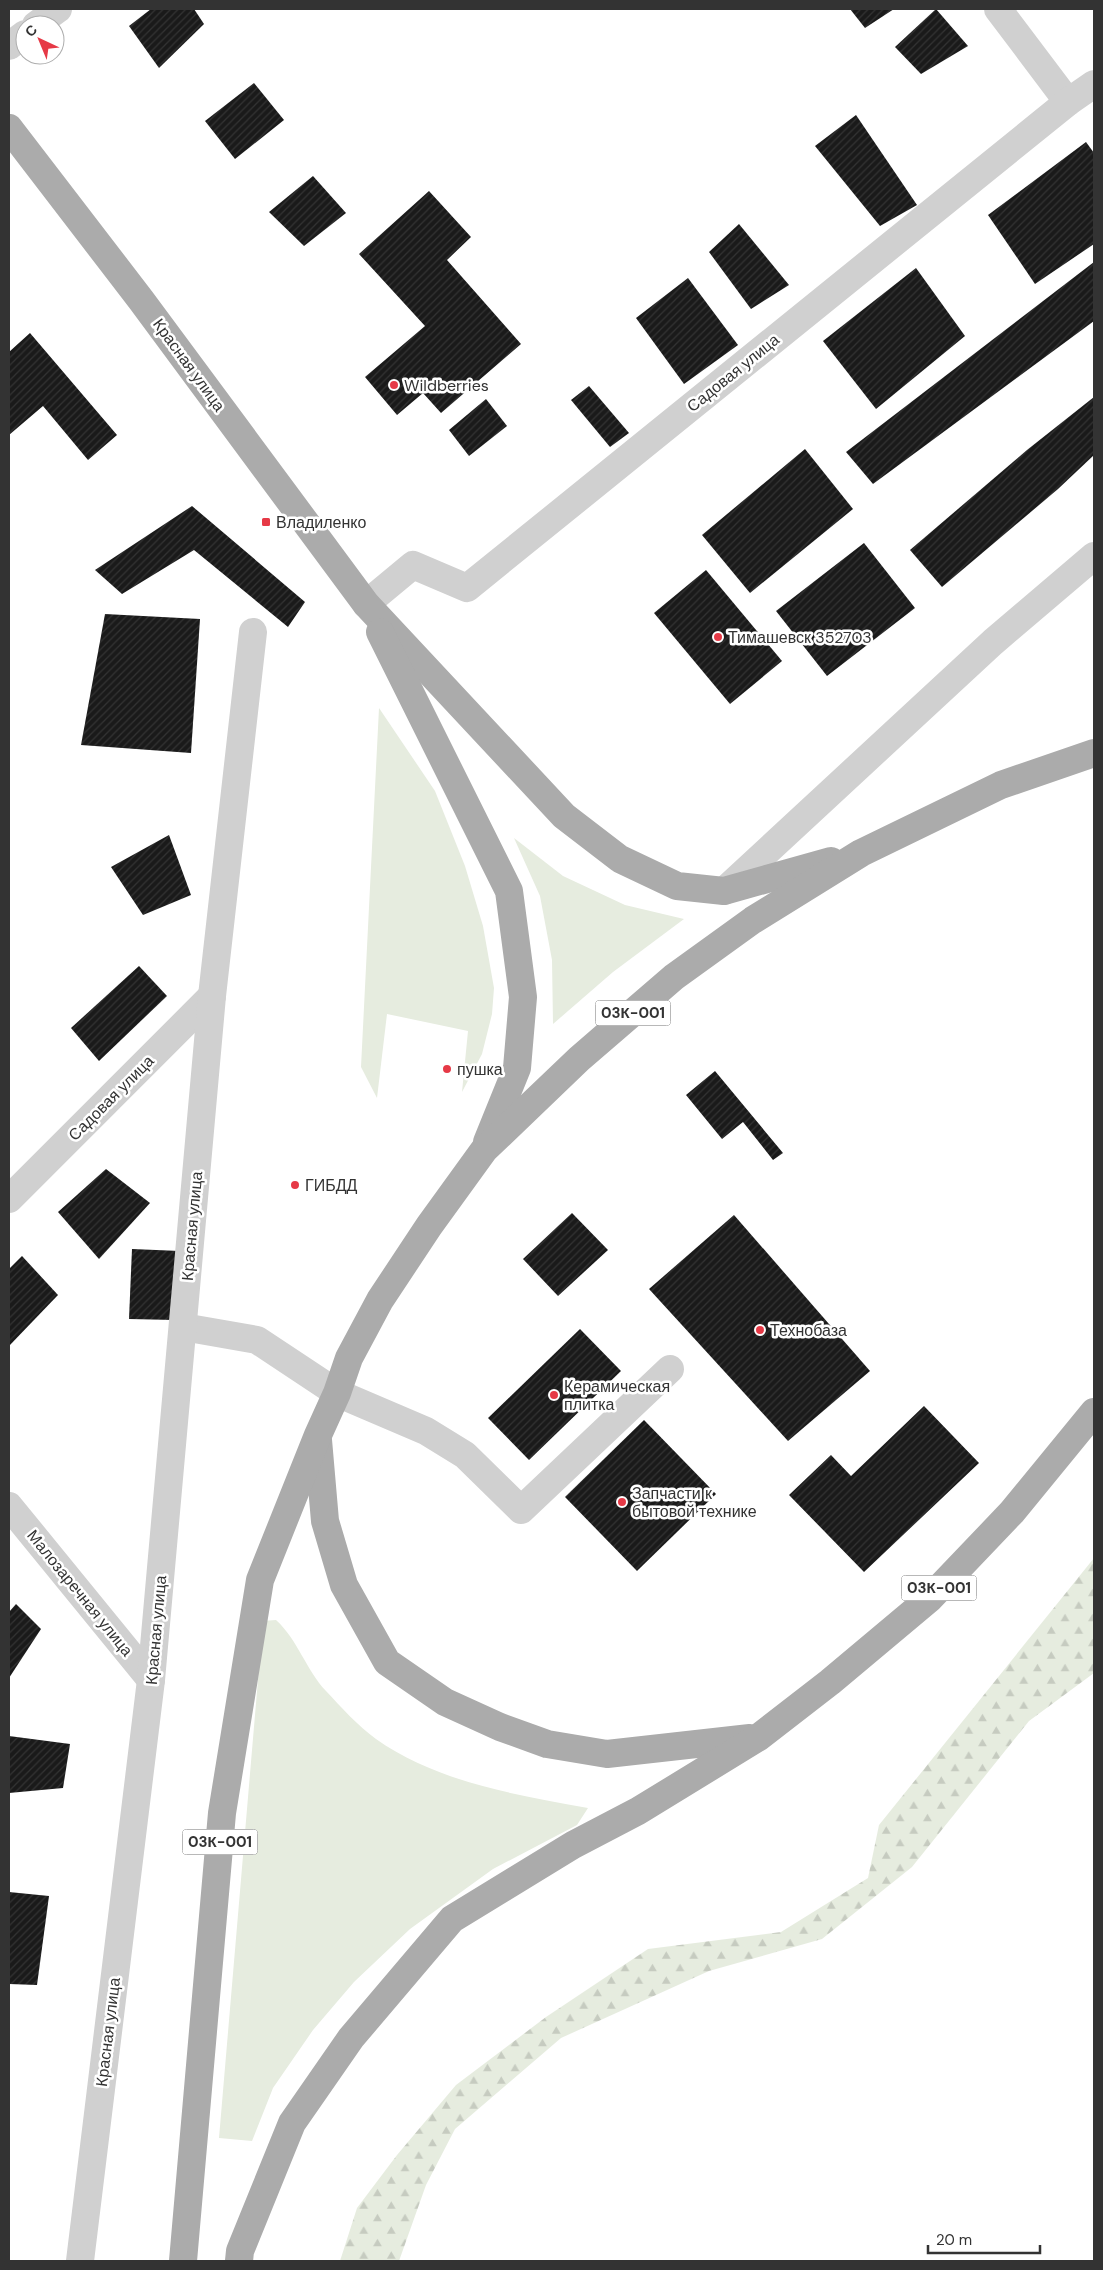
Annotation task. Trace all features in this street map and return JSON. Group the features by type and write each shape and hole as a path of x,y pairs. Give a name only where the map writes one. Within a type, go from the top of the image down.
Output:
{"main road":[{"name":"Красная улица","path":"9,128 147,308 366,604"},
{"path":"366,604 564,816 620,858 677,886 724,892 861,853"},
{"path":"366,604 509,891 523,997 517,1068 484,1150"},
{"name":"03К-001","path":"183,2261 222,1813 260,1580 318,1435 337,1393 349,1358 380,1300 429,1226 484,1150 579,1060 674,977 753,920 861,853 1001,785 1094,753"},
{"name":"03К-001","path":"240,2261 240,2252 292,2123 351,2038 452,1919 573,1844 638,1811 759,1737 830,1682 928,1599 1012,1512 1094,1412"},
{"path":"318,1435 325,1521 344,1585 387,1662 445,1702 500,1727 547,1744 607,1754 759,1737"}],"street":[{"path":"998,9 1068,102"},
{"name":"Садовая улица","path":"366,604 413,565 467,588 1068,102 1094,84"},
{"path":"724,892 992,642 1094,556"},
{"name":"Красная улица","path":"80,2261 151,1680 212,996 253,632"},
{"name":"Садовая улица","path":"9,1199 212,996"},
{"path":"183,1327 257,1340 337,1393 426,1432 465,1455 520,1510 670,1369"},
{"name":"Малозаречная улица","path":"9,1506 151,1680"}],"green space":[{"path":"379,708 435,791 465,866 483,926 494,988 492,1014 482,1054 462,1092 468,1031 387,1014 377,1098 361,1067"},
{"path":"514,838 563,876 625,905 684,919 613,972 553,1024 552,960 540,896"},
{"path":"1094,1558 1094,1673 1029,1721 912,1867 822,1939 709,1971 561,2038 455,2129 426,2185 399,2261 340,2261 357,2208 397,2155 456,2085 546,2017 648,1949 781,1932 868,1878 879,1825"},
{"path":"276,1620 284,1628 326,1691 363,1728 376,1739 400,1754 425,1766 478,1785 588,1808 577,1825 493,1869 410,1929 354,1982 313,2030 273,2088 252,2141 219,2138 263,1621"}],"building":[{"path":"151,9 194,9 204,24 159,68 129,26"},
{"path":"850,9 894,9 865,28"},
{"path":"936,9 968,46 921,74 895,47"},
{"path":"254,83 284,120 235,159 205,121"},
{"path":"856,115 917,205 880,226 815,146"},
{"path":"1086,142 1094,153 1094,244 1035,284 988,215"},
{"path":"313,176 346,213 304,246 269,212"},
{"path":"429,191 471,237 447,260 521,344 441,413 423,393 397,415 365,377 425,326 359,254"},
{"path":"739,224 789,285 751,309 709,252"},
{"path":"1094,262 1094,321 873,484 846,452"},
{"path":"916,268 965,336 876,409 823,341"},
{"path":"688,278 738,345 684,384 636,318"},
{"path":"30,333 117,435 88,460 43,406 9,435 9,352"},
{"path":"589,386 629,433 610,447 571,400"},
{"path":"1094,397 1094,455 1058,489 942,587 910,550 1027,450"},
{"path":"486,399 507,426 469,456 449,430"},
{"path":"805,449 853,509 750,593 702,535"},
{"path":"192,506 305,602 288,627 194,550 122,594 95,570"},
{"path":"864,543 915,608 827,676 776,611"},
{"name":"Тимашевск 352703","path":"706,570 782,661 730,704 654,613"},
{"path":"105,614 200,619 191,753 81,745"},
{"path":"169,835 191,895 143,915 111,867"},
{"path":"139,966 167,996 99,1061 71,1028"},
{"path":"715,1071 783,1153 773,1160 743,1122 722,1139 686,1095"},
{"path":"106,1169 150,1203 99,1259 58,1212"},
{"path":"572,1213 608,1250 558,1296 523,1259"},
{"name":"Технобаза","path":"734,1215 870,1371 788,1441 649,1289"},
{"path":"132,1249 180,1251 174,1320 129,1319"},
{"path":"22,1256 58,1295 9,1346 9,1269"},
{"name":"Керамическая плитка","path":"580,1329 621,1371 529,1460 488,1418"},
{"path":"924,1406 979,1463 864,1572 789,1495 831,1455 851,1476"},
{"path":"644,1420 716,1494 637,1571 565,1497"},
{"path":"16,1604 41,1629 9,1678 9,1612"},
{"path":"9,1736 70,1744 63,1788 9,1793"},
{"path":"9,1892 49,1896 37,1985 9,1984"}],"place":[{"name":"Wildberries","path":"394,385"},
{"name":"Владиленко","path":"266,522"},
{"name":"Тимашевск 352703","path":"718,637"},
{"name":"пушка","path":"447,1069"},
{"name":"ГИБДД","path":"295,1185"},
{"name":"Технобаза","path":"760,1330"},
{"name":"Керамическая плитка","path":"554,1395"},
{"name":"Запчасти к бытовой технике","path":"622,1502"}]}
